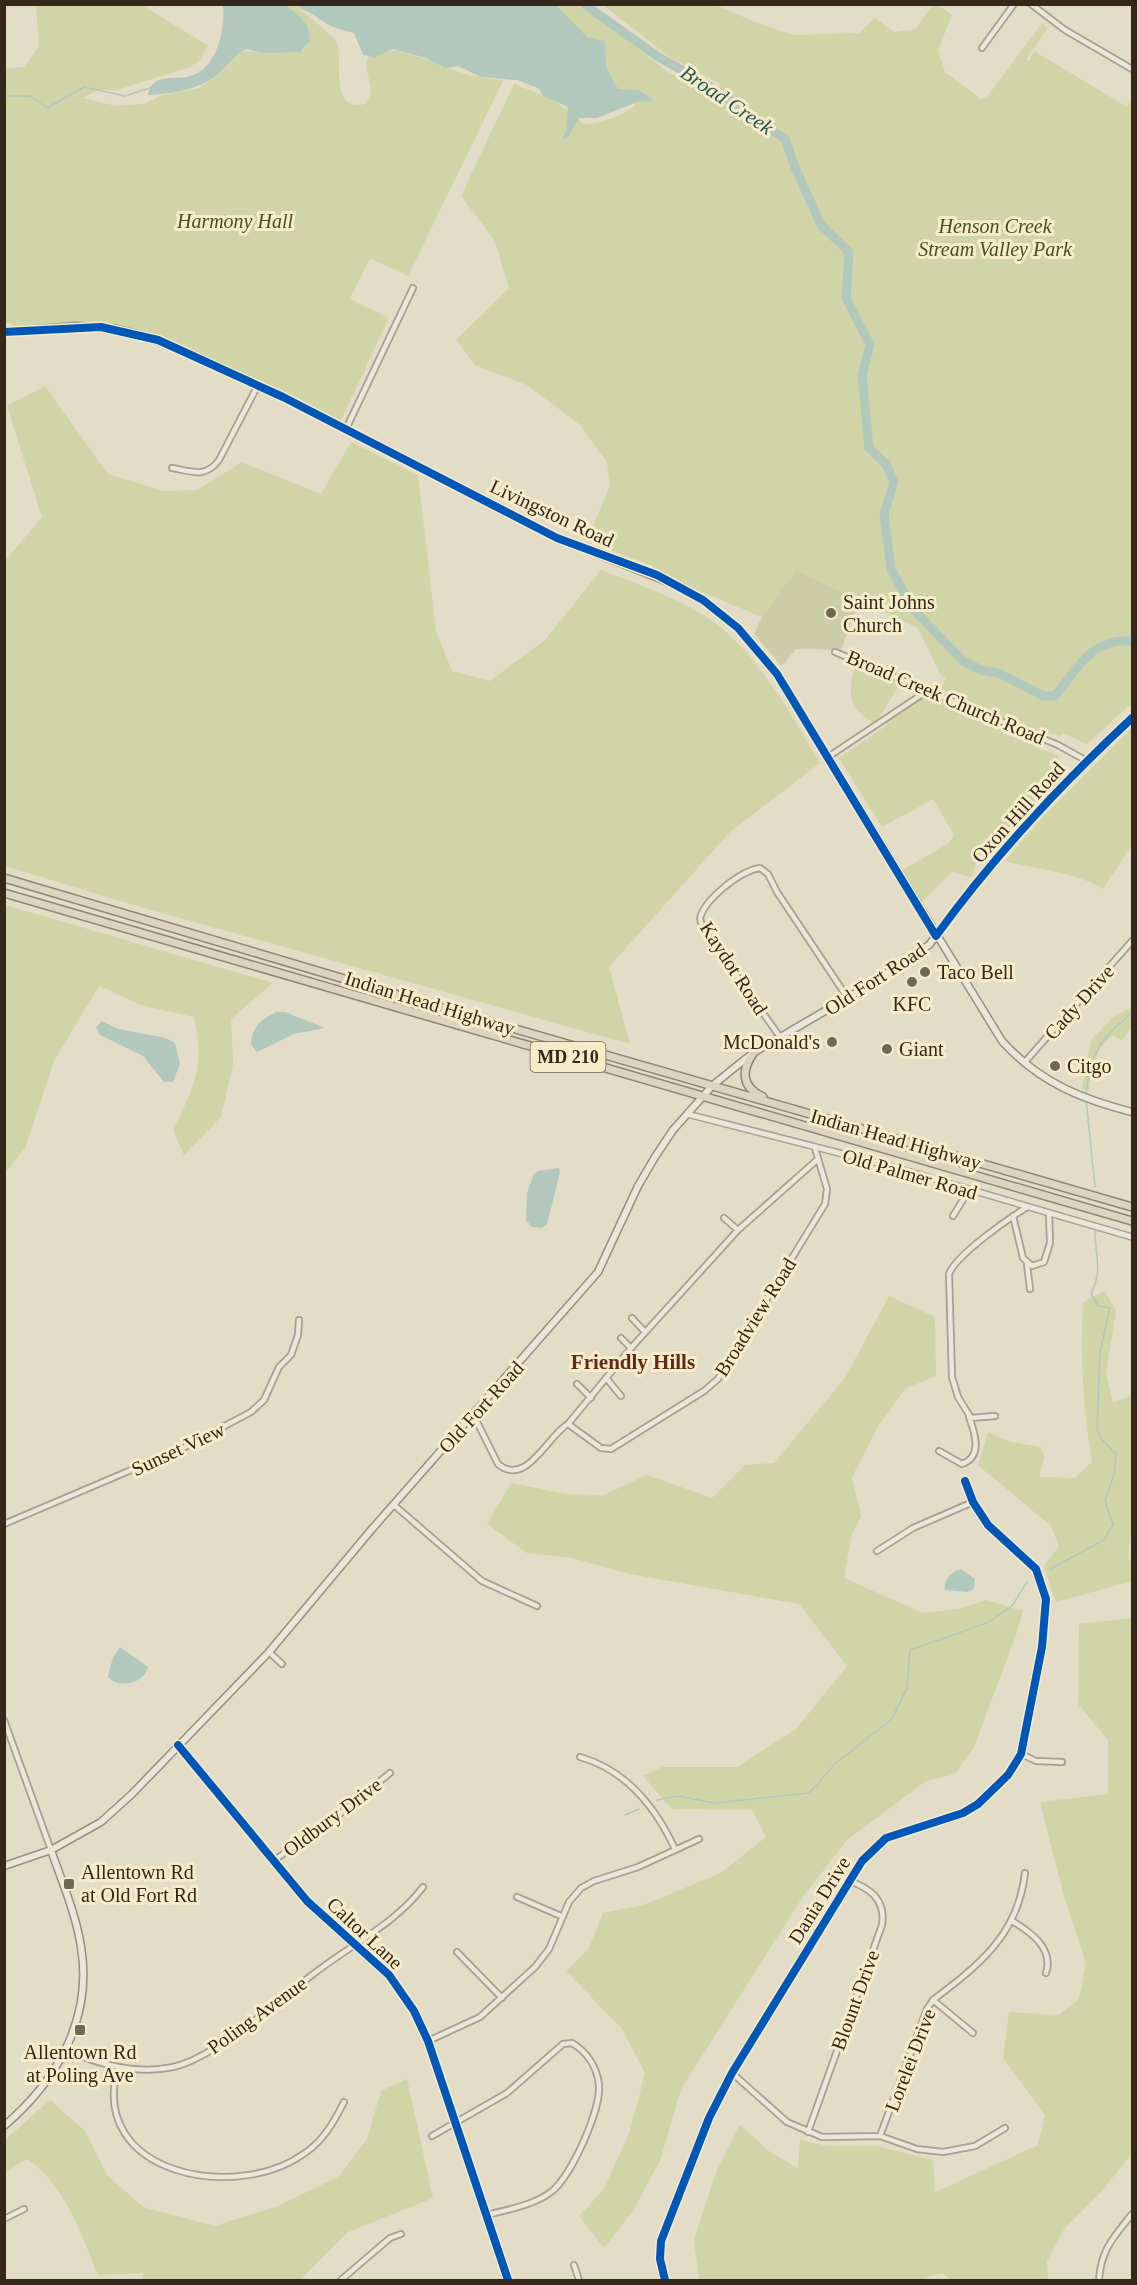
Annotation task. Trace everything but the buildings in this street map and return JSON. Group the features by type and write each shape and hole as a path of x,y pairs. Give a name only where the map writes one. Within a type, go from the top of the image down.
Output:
{"highway":[{"name":"Indian Head Highway","path":"4,878 596,1053 1132,1207"},
{"name":"Indian Head Highway","path":"4,893 1132,1221"},
{"path":"754,1052 744,1073 747,1086 758,1095 781,1106"}],"main road":[{"name":"Livingston Road","path":"4,332 83,326 127,331 171,345 258,384 558,538 657,575 703,600 738,628 769,663 996,1033 1024,1063 1045,1079 1077,1096 1132,1112"},
{"name":"Oxon Hill Road","path":"936,936 991,865 1087,761 1132,718"},
{"name":"Old Fort Road","path":"4,1866 51,1850 101,1822 132,1794 269,1652 598,1272 611,1250 638,1186 673,1130 713,1085 754,1052 909,960 936,936"},
{"path":"6,2122 46,2083 67,2050 80,2005 83,1961 75,1920 51,1850"}],"street":[{"path":"982,48 1014,4"},
{"path":"1031,4 1065,30 1132,69"},
{"path":"346,429 413,288"},
{"path":"172,468 201,474 212,469 219,460 258,384"},
{"name":"Broad Creek Church Road","path":"836,652 1059,744 1087,761"},
{"path":"828,757 930,689"},
{"name":"Kaydot Road","path":"780,1037 702,927 700,918 703,908 712,897 749,872 760,868 768,874 777,892 847,998"},
{"name":"Cady Drive","path":"1024,1063 1132,941"},
{"name":"Old Palmer Road","path":"687,1114 886,1165 1132,1237"},
{"name":"Broadview Road","path":"568,1424 577,1428 601,1448 611,1449 704,1391 718,1379 825,1204 827,1189 815,1148"},
{"path":"474,1416 498,1464 509,1471 522,1468 532,1461 568,1424 645,1332 738,1230 819,1159"},
{"path":"953,1216 969,1190"},
{"path":"939,1450 962,1464 970,1460 976,1447 976,1438 952,1377 949,1274 957,1261 1027,1207"},
{"path":"1027,1264 1036,1266 1047,1257 1050,1243 1049,1213"},
{"path":"1013,1216 1027,1264 1030,1289"},
{"path":"724,1218 738,1230"},
{"path":"632,1318 645,1332"},
{"name":"Sunset View","path":"4,1524 183,1448 251,1412 264,1400 279,1367 291,1355 298,1335 299,1320"},
{"path":"621,1338 631,1348"},
{"path":"606,1379 621,1396"},
{"path":"577,1384 591,1398"},
{"path":"968,1415 974,1418 995,1416"},
{"name":"Dania Drive","path":"665,2280 660,2259 661,2241 709,2118 732,2073 849,1881 872,1849 886,1838 963,1814 978,1804 1008,1775 1021,1754 1042,1647 1046,1599 1036,1569 988,1525 973,1502 965,1481"},
{"path":"877,1551 913,1528 973,1502"},
{"path":"394,1505 482,1581 537,1606"},
{"path":"269,1652 282,1664"},
{"path":"4,1720 51,1850"},
{"name":"Caltor Lane","path":"178,1745 317,1911 377,1962 399,1988 428,2041 508,2280"},
{"path":"1021,1754 1036,1761 1062,1762"},
{"path":"580,1757 611,1771 635,1789 658,1817 675,1850"},
{"name":"Oldbury Drive","path":"273,1861 330,1822 390,1773"},
{"path":"428,2041 472,2023 502,1998 545,1956 561,1916 574,1894 586,1885 638,1867 699,1839"},
{"name":"Lorelei Drive","path":"880,2136 920,2025 933,2000 993,1949 1012,1921 1025,1873"},
{"name":"Blount Drive","path":"808,2132 882,1925 883,1908 875,1895 849,1881"},
{"name":"Poling Avenue","path":"67,2050 89,2060 118,2067 156,2069 195,2059 268,2009 409,1905 423,1887"},
{"path":"517,1897 561,1916"},
{"path":"1012,1921 1026,1929 1043,1947 1048,1962 1046,1974"},
{"path":"457,1952 502,1998"},
{"path":"933,2000 973,2033"},
{"path":"432,2136 507,2093 568,2042 585,2054 596,2073 597,2097 579,2152 565,2178 543,2198 486,2215"},
{"path":"118,2067 113,2089 114,2108 119,2123 129,2139 152,2158 197,2177 250,2175 267,2172 292,2162 319,2141 344,2102"},
{"path":"732,2073 788,2122 808,2132 835,2139 880,2136 917,2149 943,2152 975,2146 1005,2128"},
{"path":"4,2219 24,2209"},
{"path":"1099,2280 1101,2258 1107,2246 1132,2214"},
{"path":"341,2280 390,2238 401,2234"},
{"path":"574,2265 579,2280"}],"green space":[{"name":"Harmony Hall","path":"294,4 336,41 341,92 346,100 353,104 365,104 369,98 371,92 367,61 370,54 382,51 407,53 458,72 503,81 408,276 370,258 350,299 389,318 339,424 201,356 106,326 12,329 12,323 5,323 4,69 24,67 39,46 36,5 142,5 208,46 199,61 190,67 117,90 98,90 83,98 116,106 144,104 162,95 200,88 243,52 303,51 310,39 308,28 260,5"},
{"name":"Henson Creek Stream Valley Park","path":"547,5 575,5 597,16 668,72 716,95 720,84 671,58 603,5 716,5 752,21 793,35 859,33 875,18 894,32 915,29 933,5 938,5 952,15 938,50 945,72 981,99 987,97 1042,23 1048,28 1026,59 1029,61 1034,51 1127,107 1132,99 1132,703 1087,744 1062,733 1061,736 1031,730 940,692 946,678 941,676 918,628 803,575 786,585 762,617 651,571 653,566 602,547 605,541 589,535 610,486 607,462 579,424 527,385 475,365 456,340 509,288 495,241 461,196 514,84 552,99 584,124 612,118 627,112 636,104 635,101 619,95 588,40"},
{"path":"45,386 108,474 164,491 197,490 242,462 321,494 351,442 418,475 436,631 452,671 490,681 545,640 601,570 682,603 712,621 739,644 777,693 820,763 730,832 609,967 630,1044 127,903 5,866 5,561 42,517 7,406"},
{"path":"796,571 859,600 841,650 796,649 782,666 754,634 762,617"},
{"path":"856,663 900,684 875,724 854,705 851,691"},
{"path":"931,696 942,698 997,722 996,725 1005,734 1059,756 1047,793 990,856 981,851 971,877 952,872 920,904 901,871 949,843 954,835 933,799 882,827 839,758 887,725 886,722 902,710"},
{"path":"1132,728 1132,845 1103,889 1080,878 1005,861 1042,818"},
{"path":"5,905 273,983 231,1019 233,1064 221,1117 184,1155 173,1131 192,1088 198,1063 194,1017 141,1005 99,986 54,1061 25,1148 5,1173"},
{"path":"1132,1007 1132,1027 1122,1040 1113,1035 1102,1047 1095,1060 1089,1091 1082,1089 1091,1040 1112,1018"},
{"path":"1105,1291 1116,1311 1106,1373 1113,1403 1132,1395 1132,1521 1128,1557 1132,1565 1132,1581 1056,1602 1044,1566 1059,1546 1051,1526 978,1465 988,1432 1010,1442 1041,1447 1044,1457 1039,1477 1075,1478 1092,1462 1083,1382 1083,1302"},
{"path":"889,1296 935,1317 936,1376 906,1388 878,1426 852,1477 861,1516 851,1537 844,1578 923,1613 959,1609 986,1600 1023,1611 1016,1635 974,1747 955,1774 926,1781 847,1840 802,1898 681,2089 660,2161 632,2212 604,2248 579,2216 604,2189 630,2131 645,2073 622,2029 566,1971 589,1948 603,1913 643,1905 721,1873 766,1837 752,1810 672,1809 643,1776 662,1767 737,1767 796,1729 847,1666 799,1604 630,1574 572,1558 527,1553 487,1524 511,1483 566,1494 604,1495 647,1475 712,1498 745,1465 774,1463 845,1378"},
{"path":"1132,1618 1132,2153 1102,2191 1064,2229 1047,2261 1048,2280 951,2280 942,2273 920,2280 699,2279 694,2240 717,2170 740,2125 770,2152 798,2168 800,2140 828,2146 877,2146 933,2160 935,2192 1038,2145 1045,2115 1003,2058 1009,2012 1059,2015 1079,1999 1086,1963 1064,1896 1040,1802 1108,1794 1108,1740 1078,1704 1079,1624"},
{"path":"407,2079 433,2198 348,2232 300,2280 142,2280 144,2273 98,2275 78,2227 52,2182 27,2159 5,2172 5,2140 50,2100 85,2131 107,2175 143,2207 215,2226 278,2206 338,2177 367,2139 381,2091"}],"shaded area":[{"path":"223,5 285,5 306,25 309,30 309,42 300,52 264,53 246,49 217,75 202,84 175,92 148,95 157,81 197,74 212,59 220,38"},
{"path":"297,5 556,5 587,37 605,41 606,67 618,89 639,90 654,101 637,102 597,118 579,118 568,138 562,140 566,132 568,107 543,96 538,88 517,80 481,77 458,66 445,68 426,58 393,49 374,57 363,55 354,33 329,25"},
{"path":"276,1012 285,1012 325,1028 294,1034 257,1052 251,1044 255,1028"},
{"path":"102,1021 118,1029 166,1038 175,1043 180,1064 173,1082 164,1082 143,1056 100,1035 96,1027"},
{"path":"559,1168 560,1173 547,1224 542,1228 532,1227 526,1220 527,1193 534,1174 538,1171"},
{"path":"961,1569 975,1579 974,1589 968,1592 945,1590 945,1583 949,1576"},
{"path":"120,1647 148,1667 142,1677 131,1683 118,1683 108,1677 113,1657"}],"waterway":[{"name":"Broad Creek","path":"584,4 657,56 703,82 785,139 821,225 849,252 846,298 870,345 862,375 869,448 886,464 894,482 884,514 891,569 913,609 963,661 981,670 999,673 1043,696 1055,696 1079,665 1096,649 1118,641 1132,641"},
{"path":"4,96 30,96 47,108 84,87 125,96 150,88"},
{"path":"1086,1094 1090,1068 1098,1048 1112,1031 1132,1013"},
{"path":"1086,1099 1095,1187"},
{"path":"1050,1569 1104,1540 1113,1524 1105,1501 1114,1475 1116,1454 1102,1440 1097,1429 1100,1352 1110,1308 1098,1306 1091,1294 1098,1270 1095,1230"},
{"path":"657,1800 677,1796 715,1803 809,1793 836,1763 892,1719 907,1688 910,1650 987,1623 1012,1606 1027,1582"},
{"path":"625,1815 639,1809"}],"cycle path":[{"path":"4,332 101,327 158,340 283,397 557,538 657,575 703,600 738,628 777,674 936,936 958,906 1029,822 1132,718"},
{"path":"665,2280 660,2259 661,2241 709,2118 732,2073 862,1861 886,1838 963,1813 978,1804 1008,1775 1021,1754 1042,1647 1046,1599 1036,1569 988,1525 973,1502 965,1481"},
{"path":"178,1745 307,1901 389,1975 414,2011 428,2041 508,2280"}],"place":[{"name":"Saint Johns Church","path":"831,613"},
{"name":"Taco Bell","path":"925,972"},
{"name":"KFC","path":"912,982"},
{"name":"McDonald's","path":"832,1042"},
{"name":"Giant","path":"887,1049"},
{"name":"Citgo","path":"1055,1066"},
{"name":"Allentown Rd at Old Fort Rd","path":"69,1884"},
{"name":"Allentown Rd at Poling Ave","path":"80,2030"}],"district":[{"name":"Friendly Hills","path":"633,1362"}]}
